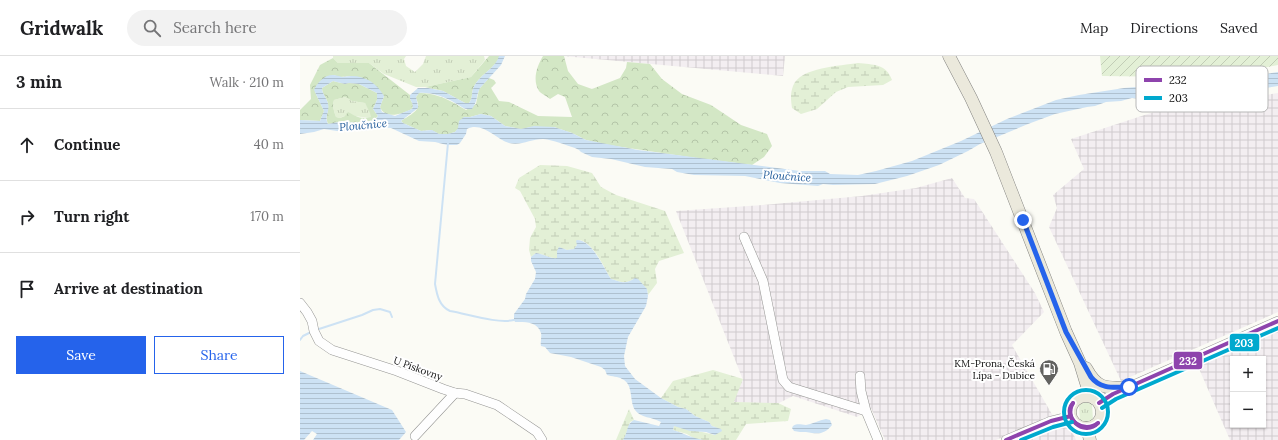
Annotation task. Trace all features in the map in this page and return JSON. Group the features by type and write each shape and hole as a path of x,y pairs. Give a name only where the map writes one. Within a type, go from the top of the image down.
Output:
{"main road":[{"path":"949,56 971,98 996,152 1066,332 1080,363 1089,390 1102,409 1100,419 1089,434 1077,425 1070,416 1071,406 1078,398 1080,392 1066,332"},
{"path":"1066,332 1091,377 1097,383 1109,388 1129,387"},
{"path":"1078,398 1087,396 1096,400"}],"street":[{"path":"744,237 763,281 783,380 789,387 866,411"},
{"name":"U Pískovny","path":"300,303 312,321 314,330 320,341 332,350 397,371 455,393 465,394 497,405 537,432 542,440"},
{"path":"1096,400 1113,394 1278,321"},
{"path":"860,376 861,391 866,411 878,440"},
{"path":"415,436 455,393"},
{"path":"1006,440 1051,421 1070,416"}],"shaded area":[{"path":"563,56 785,56 783,76"},
{"path":"1278,93 1278,312 1121,381 1049,227 1057,208 1053,195 1084,169 1071,139 1154,112 1268,112 1268,95"},
{"path":"952,178 965,198 974,199 1035,293 1044,312 1012,345 1053,416 996,440 885,440 871,408 857,417 793,396 777,404 730,402 743,380 676,211 862,196 916,188"},
{"path":"1278,328 1278,440 1230,440 1197,364"},
{"path":"1060,426 1068,427 1072,431 1076,440 1029,440"}],"green space":[{"path":"333,56 406,56 404,59 406,66 415,72 423,64 426,56 484,56 485,60 471,77 425,87 416,87 384,74 369,63 338,63"},
{"path":"489,56 500,56 496,63 476,83 469,103 465,103 443,91 425,87 471,77"},
{"path":"543,56 564,56 568,71 578,84 592,89 620,78 626,68 627,62 650,64 662,79 682,94 711,105 741,125 767,134 772,146 764,157 752,165 608,145 586,140 572,133 554,127 532,127 521,129 505,126 491,116 481,114 470,117 455,132 448,134 439,134 431,130 421,131 401,121 414,113 418,104 416,97 419,93 431,94 443,98 466,110 476,104 479,89 489,78 494,80 496,83 491,88 499,101 509,102 538,116 572,117 565,97 558,94 550,99 540,92 537,87 536,73"},
{"path":"1100,56 1278,56 1278,65 1268,67 1136,66 1136,76 1102,76"},
{"path":"333,58 338,63 369,63 410,95 413,108 399,114 386,114 380,107 384,96 351,76 340,77 333,75 315,92 324,111 320,121 300,120 300,110 311,99 310,85 320,65"},
{"path":"858,63 883,68 892,80 883,85 848,87 836,92 817,109 801,114 792,108 791,94 793,86 797,80 804,75 822,68"},
{"path":"333,81 345,84 359,84 377,93 377,100 373,109 378,116 374,120 360,123 339,122 328,124 328,104 322,88","holes":["345,97 352,101 365,103 371,117 359,117 348,112 345,116 340,118 336,117 333,106 334,100"]},
{"path":"345,97 352,101 365,103 371,113 371,117 336,117 333,102 334,100"},
{"path":"540,165 567,166 592,173 601,187 616,195 665,211 684,253 659,261 655,269 657,283 648,295 647,289 635,278 626,282 611,279 593,249 582,241 577,240 577,245 574,249 567,250 562,248 557,251 558,258 536,253 531,257 529,250 530,238 536,227 535,219 520,191 515,188 519,178"},
{"path":"713,370 743,379 734,402 778,403 791,409 788,421 746,424 736,440 695,439 687,434 673,430 674,426 676,426 715,435 715,427 709,422 695,416 686,409 678,407 661,398 673,381"},
{"path":"1086,402 1092,404 1093,420 1086,423 1080,421 1079,404"},
{"path":"629,409 634,420 630,422 623,440 616,440"}],"water":[{"name":"Ploučnice","path":"499,56 505,56 501,65 480,88 472,109 465,109 438,95 419,93 416,97 418,108 401,121 421,131 432,130 439,134 448,134 455,132 458,128 459,121 464,117 481,114 491,116 505,126 521,129 534,126 554,127 572,133 586,140 638,150 800,171 825,171 830,174 858,175 912,161 961,141 1007,119 1056,100 1079,95 1136,87 1136,98 1106,102 1095,106 1055,114 980,144 939,165 907,176 875,184 823,184 818,186 780,183 745,176 694,175 677,172 672,169 645,167 611,159 592,157 575,148 555,141 539,139 513,144 504,141 478,127 467,129 466,134 457,145 419,141 391,128 378,127 369,130 356,131 324,129 300,134 300,120 320,121 324,111 314,90 319,82 327,76 357,76 367,79 375,84 384,96 380,107 382,112 395,116 413,108 410,95 418,88 443,91 465,103 469,103 476,83 495,63","holes":["333,81 345,84 359,84 377,93 377,100 373,109 378,116 375,120 360,123 339,122 328,124 328,104 322,88"]},
{"path":"1278,72 1278,86 1268,88 1268,74"},
{"path":"577,240 588,244 601,261 611,279 626,282 635,278 638,279 647,289 648,296 646,306 628,337 624,356 625,366 635,379 661,398 678,407 686,409 695,416 709,422 712,426 721,429 722,431 715,435 706,432 690,431 674,426 673,430 703,440 623,440 628,426 634,420 659,426 661,422 637,413 633,406 630,389 626,381 619,377 607,375 605,370 601,367 571,357 550,353 545,347 541,346 541,333 537,326 530,323 515,322 514,314 525,299 526,294 535,279 536,272 531,261 531,257 536,253 557,258 557,251 559,247 567,250 574,249 577,245"},
{"path":"300,371 392,410 406,432 399,440 313,440 317,434 312,431 304,440 300,440"},
{"path":"826,419 830,420 832,425 826,431 820,433 794,431 792,428 796,425 806,425"}],"waterway":[{"path":"448,143 435,284 438,296 443,306 450,311 491,320 514,320"},
{"path":"316,330 373,310 380,309 390,312 392,317"},
{"path":"300,340 303,336 311,332"}],"transit line":[{"name":"232","path":"1099,403 1113,394 1278,321"},
{"name":"203","path":"1102,408 1116,399 1278,328"},
{"name":"203","path":"1082,390 1090,390 1102,396 1108,408 1108,412 1108,416 1102,428 1090,434 1082,434 1070,428 1064,416 1064,408 1070,396 1082,390"},
{"name":"232","path":"1073,403 1071,415 1076,424 1087,427 1098,423"},
{"name":"232","path":"1073,403 1070,408 1070,414 1076,424 1086,428 1092,427 1098,423"},
{"name":"232","path":"1006,440 1051,421 1071,416"},
{"name":"203","path":"1021,440 1053,427 1072,422"}],"place":[{"name":"KM-Prona, Česká Lípa - Dubice","path":"1049,386"}],"route":[{"path":"1023,220 1066,332 1091,377 1104,387 1129,387"}]}
